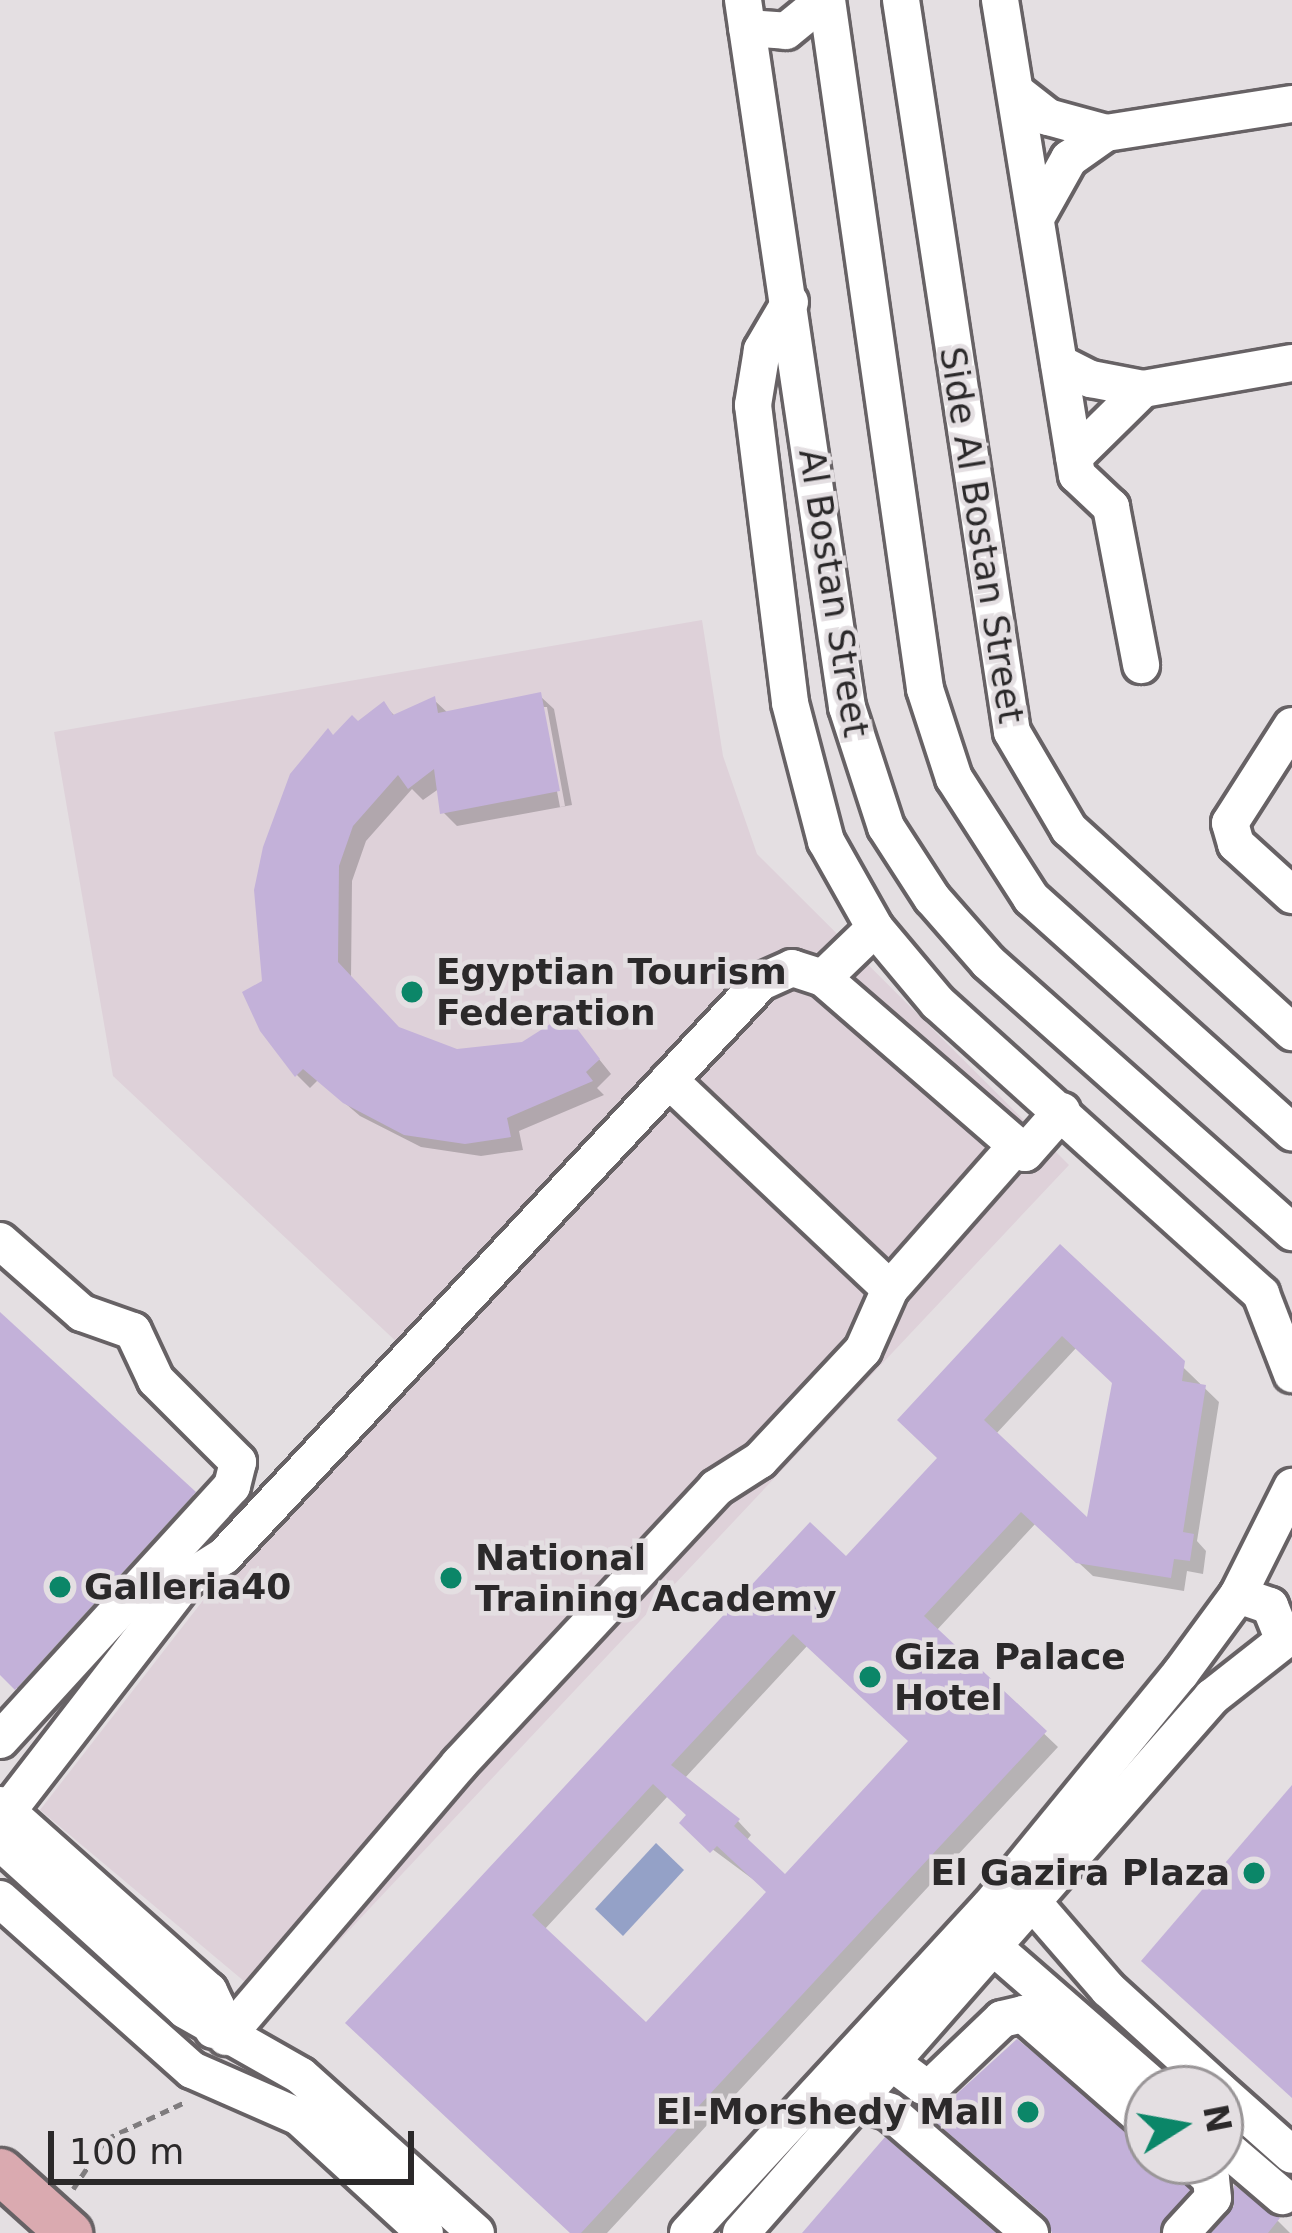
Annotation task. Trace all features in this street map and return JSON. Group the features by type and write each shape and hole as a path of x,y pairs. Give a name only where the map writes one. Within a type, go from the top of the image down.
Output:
{"main road":[{"path":"0,2170 62,2226"}],"street":[{"path":"745,14 799,26 825,0"},
{"name":"Al Bostan Street","path":"825,0 925,689 954,778 1031,898 1292,1132"},
{"name":"Side Al Bostan Street","path":"901,0 1012,732 1069,829 1292,1032"},
{"path":"1000,0 1075,466 1112,507 1141,665"},
{"name":"Al Bostan Street","path":"745,14 847,707 886,827 932,898 988,962 1292,1232"},
{"path":"1016,92 1048,117 1106,133 1292,104"},
{"path":"1036,218 1069,160 1106,133"},
{"path":"790,302 762,350 753,405 790,703 826,841 875,928 938,1003 1189,1222 1261,1294 1292,1374"},
{"path":"1059,362 1090,379 1143,389 1292,363"},
{"path":"1075,466 1143,389"},
{"path":"1292,726 1230,823 1236,844 1292,895"},
{"path":"823,978 875,928"},
{"path":"476,2233 301,2077 220,2033 2,1820 186,1580 224,1556 761,982 791,968 823,978 1016,1146 1030,1152 1062,1112"},
{"path":"669,1080 890,1289"},
{"path":"220,2033 459,1764 716,1488 760,1460 859,1354 890,1289 1016,1146"},
{"path":"1189,1222 1225,1172"},
{"path":"0,1241 82,1313 133,1331 156,1380 238,1462 232,1486 0,1740"},
{"path":"741,2233 855,2101 878,2052 1238,1595 1292,1487"},
{"path":"688,2233 989,1944 1212,1697 1288,1636 1270,1606 1238,1595"},
{"path":"0,1899 206,2079 313,2126 425,2233"},
{"path":"1030,1899 1108,1989 1192,2065"},
{"path":"989,1944 1129,2065"},
{"path":"878,2052 933,2085 1001,2019 1022,2014 1124,2102"},
{"path":"855,2101 890,2112 1030,2233"},
{"path":"1244,2112 1292,2155"},
{"path":"1244,2164 1282,2196"},
{"path":"1181,2233 1214,2188 1212,2185"}],"path":[{"path":"62,2226 106,2139 173,2113 206,2079"}],"shaded area":[{"path":"702,620 723,756 757,854 1069,1165 276,2008 40,1810 401,1346 113,1076 54,732"}],"water":[{"path":"656,1843 684,1870 623,1936 595,1909"}],"building":[{"path":"541,692 560,791 440,814 434,769 408,789 398,775 353,826 339,866 338,962 399,1027 457,1049 522,1042 566,1014 600,1059 586,1072 593,1081 507,1118 511,1137 465,1144 404,1135 343,1103 303,1069 295,1077 260,1031 242,992 262,981 254,890 263,847 290,774 328,728 333,735 352,715 358,721 384,701 393,715 435,696 438,713"},
{"path":"1060,1244 1185,1361 1182,1381 1206,1385 1183,1532 1194,1534 1190,1561 1174,1559 1171,1578 1076,1563 1021,1512 924,1616 1047,1731 581,2233 570,2233 345,2023 810,1522 846,1556 937,1458 897,1420","holes":["1062,1336 1112,1383 1087,1517 984,1420","793,1634 908,1741 785,1874 734,1826 740,1819 671,1765","653,1784 686,1815 679,1823 710,1853 717,1846 766,1892 646,2022 532,1915"]},
{"name":"Galleria40","path":"0,1312 196,1492 15,1690 0,1675"},
{"name":"El Gazira Plaza","path":"1292,1785 1292,2098 1141,1961"},
{"path":"1017,2039 1124,2126 1124,2185 1186,2185 1190,2190 1159,2233 1052,2233 1045,2216 918,2107 949,2101"},
{"path":"885,2137 996,2233 802,2233"},
{"path":"1234,2185 1280,2218 1268,2233 1211,2233 1234,2206"}],"place":[{"name":"Egyptian Tourism Federation","path":"412,992"},
{"name":"National Training Academy","path":"451,1578"},
{"name":"Galleria40","path":"60,1587"},
{"name":"Giza Palace Hotel","path":"870,1677"},
{"name":"El Gazira Plaza","path":"1254,1873"},
{"name":"El-Morshedy Mall","path":"1028,2112"}]}
